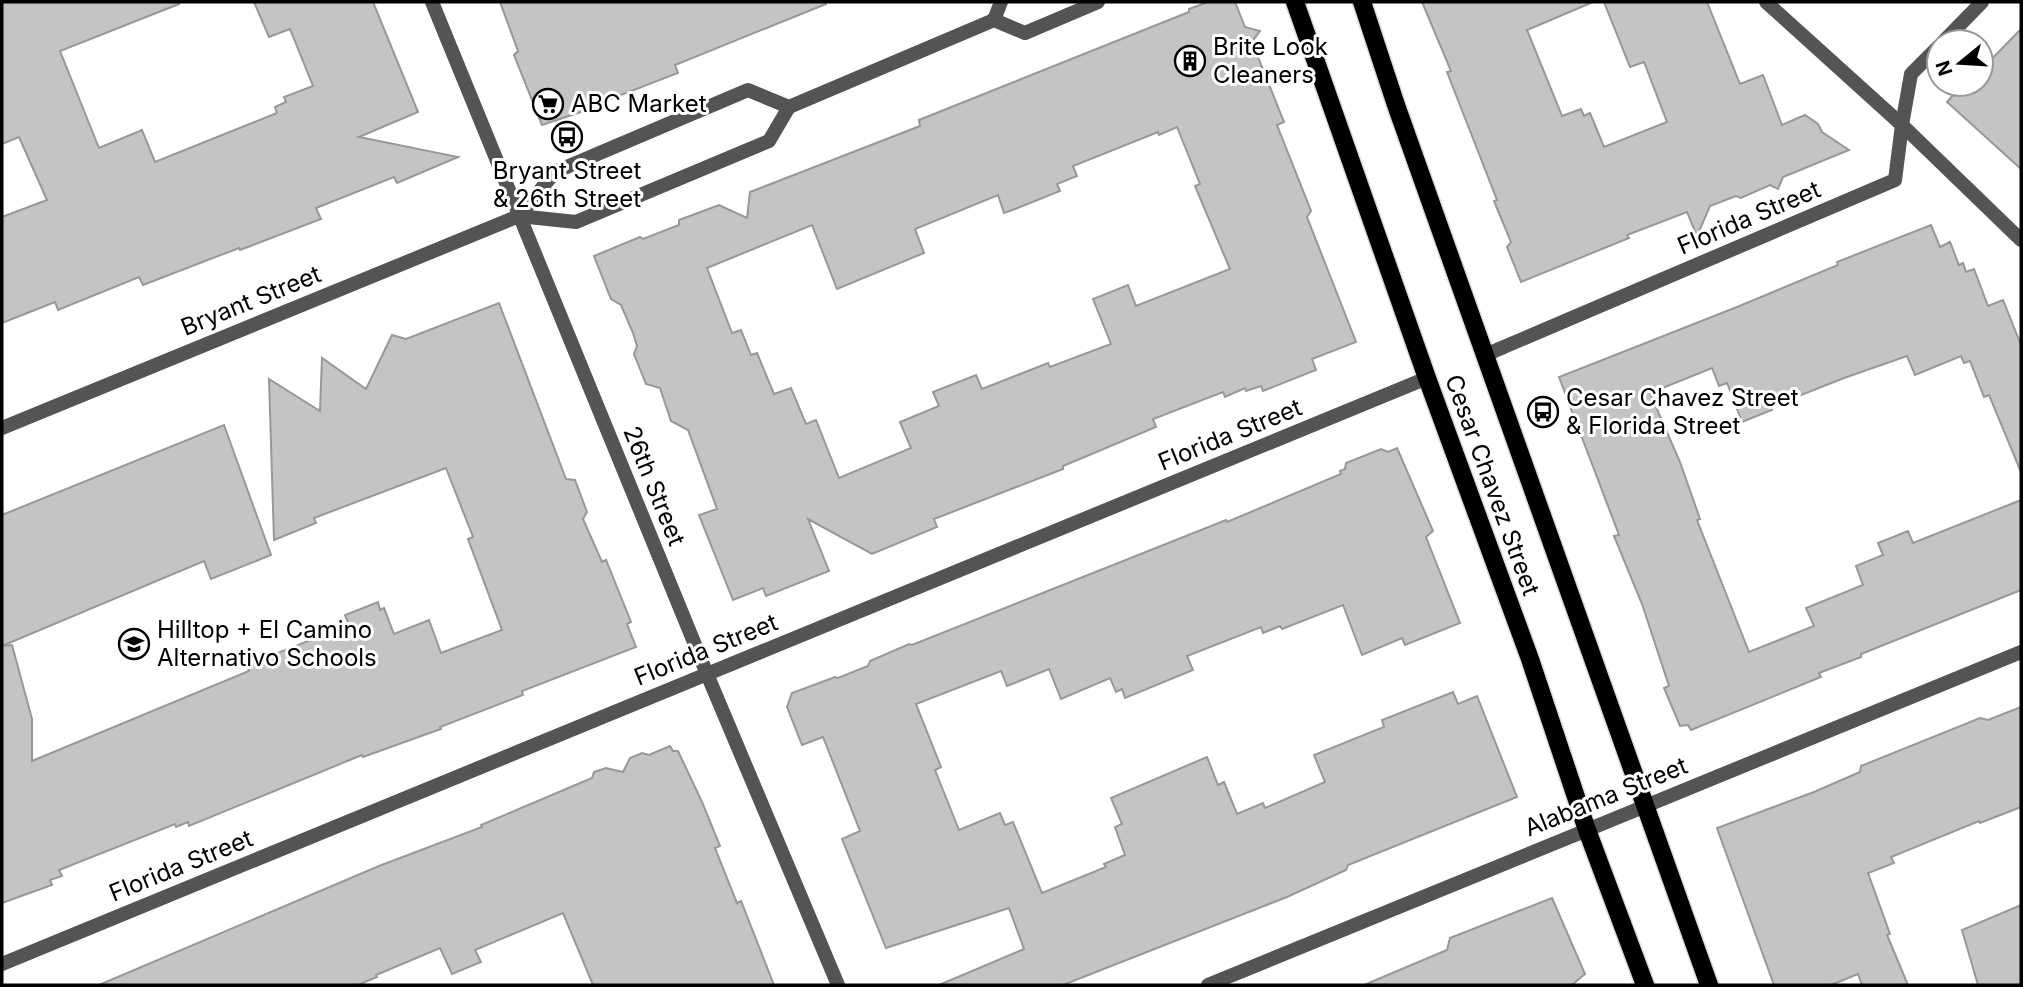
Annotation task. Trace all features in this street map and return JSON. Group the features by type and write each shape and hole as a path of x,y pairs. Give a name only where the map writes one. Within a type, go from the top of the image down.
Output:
{"main road":[{"name":"Cesar Chavez Street","path":"1295,2 1427,378 1530,659 1587,830 1645,985"},
{"name":"Cesar Chavez Street","path":"1362,2 1709,985"}],"street":[{"name":"26th Street","path":"432,2 707,674 838,985"},
{"path":"994,20 1001,2"},
{"path":"789,107 994,20 1025,33 1098,2"},
{"path":"1766,2 1902,125 2021,240"},
{"path":"1957,28 1982,2"},
{"name":"Florida Street","path":"1485,355 1895,180 1911,74 1925,60"},
{"name":"Bryant Street","path":"2,428 519,216 555,173 748,90 789,107 769,141 576,222 519,216"},
{"name":"Florida Street","path":"2,964 1427,378"},
{"name":"Alabama Street","path":"1208,985 2021,652"}],"building":[{"path":"2,2 179,2 60,51 99,148 142,130 155,162 277,113 275,107 286,102 284,97 313,86 290,29 269,37 254,2 373,2 418,112 359,137 458,157 397,183 394,177 316,208 321,219 240,250 239,248 143,285 139,277 58,310 55,302 2,323 2,217 47,200 19,137 2,144"},
{"path":"500,2 826,4 675,65 678,73 542,125 514,55 518,51"},
{"path":"1208,2 1235,2 1245,27 1260,31 1252,42 1284,122 1277,125 1311,211 1307,217 1356,342 1312,359 1316,370 1263,391 1261,386 1246,391 1245,388 1225,397 1223,392 1153,419 1156,427 1063,466 1063,469 934,519 937,527 872,554 808,519 829,571 766,596 763,588 733,600 699,515 717,509 688,430 671,421 660,388 646,384 634,354 637,346 633,333 621,305 611,299 594,256 679,225 679,220 719,205 747,218 750,192 920,126 919,120 1189,12 1189,9","holes":["1177,127 1200,184 1195,186 1230,269 1136,306 1128,285 1093,299 1111,344 1050,367 1048,363 982,389 976,375 933,392 939,406 900,422 911,448 839,478 816,420 806,424 791,388 774,394 757,353 751,355 741,330 732,333 707,268 812,225 837,289 924,253 915,229 998,195 1004,213 1015,209 1060,191 1057,184 1077,176 1073,166"]},
{"path":"1422,2 1593,2 1527,30 1562,116 1581,109 1584,116 1590,113 1604,147 1667,122 1644,62 1630,67 1604,2 1707,2 1740,84 1763,75 1782,125 1805,115 1818,124 1822,132 1849,150 1783,177 1778,189 1770,185 1741,198 1736,196 1710,206 1697,236 1687,212 1627,235 1629,238 1521,282 1507,247 1511,242 1494,201 1497,200 1447,72 1451,71"},
{"path":"2021,29 2021,169 1947,102 1950,98 1995,98 1995,56"},
{"path":"1931,225 1940,247 1950,242 1959,265 1963,263 1966,272 1974,269 1988,306 2003,300 2021,345 2021,472 1989,395 1984,397 1970,361 1964,363 1961,356 1915,375 1907,356 1771,407 1772,410 1742,422 1727,383 1719,386 1712,368 1650,393 1680,462 1700,519 1697,520 1749,652 1814,626 1806,608 1863,585 1856,566 1883,555 1878,543 1908,531 1913,543 2021,500 2021,590 1861,654 1861,657 1819,673 1821,677 1691,730 1688,725 1680,726 1664,688 1669,686 1642,604 1614,536 1619,535 1559,377 1737,307 1838,265 1837,262"},
{"path":"499,303 566,479 575,480 587,512 583,519 602,562 606,560 631,622 627,624 636,647 522,691 523,695 440,727 441,729 363,757 362,755 189,826 188,822 176,827 175,824 59,870 62,876 50,880 52,885 2,903 2,646 12,645 32,719 32,761 249,671 247,665 349,625 345,615 378,602 380,610 384,608 394,634 429,620 441,653 502,630 468,539 473,537 446,468 314,518 316,523 274,540 269,379 320,411 322,358 366,389 392,335 406,339"},
{"path":"224,425 271,555 211,579 204,561 2,646 2,515"},
{"path":"1397,448 1433,531 1426,537 1460,623 1405,645 1402,638 1362,655 1343,605 1282,629 1280,626 1263,633 1261,627 1187,656 1193,670 1125,698 1122,689 1116,692 1110,678 1061,699 1049,669 1007,686 1001,671 916,704 941,767 935,770 959,830 1000,813 1005,825 1013,822 1042,893 1106,867 1104,864 1125,855 1115,827 1122,824 1111,798 1207,757 1218,785 1224,782 1237,814 1263,803 1265,808 1325,782 1314,755 1384,727 1382,720 1453,692 1458,704 1477,696 1517,797 1348,865 1346,870 1287,897 1063,985 939,985 1024,949 1009,908 886,948 842,839 860,831 823,737 802,745 787,707 792,693 838,678 868,666 870,661 909,644 1226,520 1227,522 1341,474 1340,471 1345,469 1346,463 1381,449 1388,452"},
{"path":"2021,707 2021,807 1891,857 1894,863 1868,873 1890,934 1887,935 1908,985 1862,985 1858,974 1831,985 1774,985 1717,828 1814,792 1860,772 1861,766 1980,718 1988,720"},
{"path":"670,746 673,751 678,751 702,802 720,846 715,848 737,903 741,901 774,985 593,985 563,913 475,950 481,962 452,974 440,948 358,985 99,985 379,866 482,827 481,825 592,778 594,772 606,768 623,772 630,758 642,753 649,755"},
{"path":"1552,898 1585,974 1572,985 1364,985 1447,950 1450,938"},
{"path":"2021,905 2021,985 1978,985 1962,930"}],"place":[{"name":"Brite Look Cleaners","path":"1190,61"},
{"name":"ABC Market","path":"548,104"},
{"name":"Bryant Street & 26th Street","path":"567,137"},
{"name":"Cesar Chavez Street & Florida Street","path":"1543,412"},
{"name":"Hilltop + El Camino Alternativo Schools","path":"134,644"}]}
